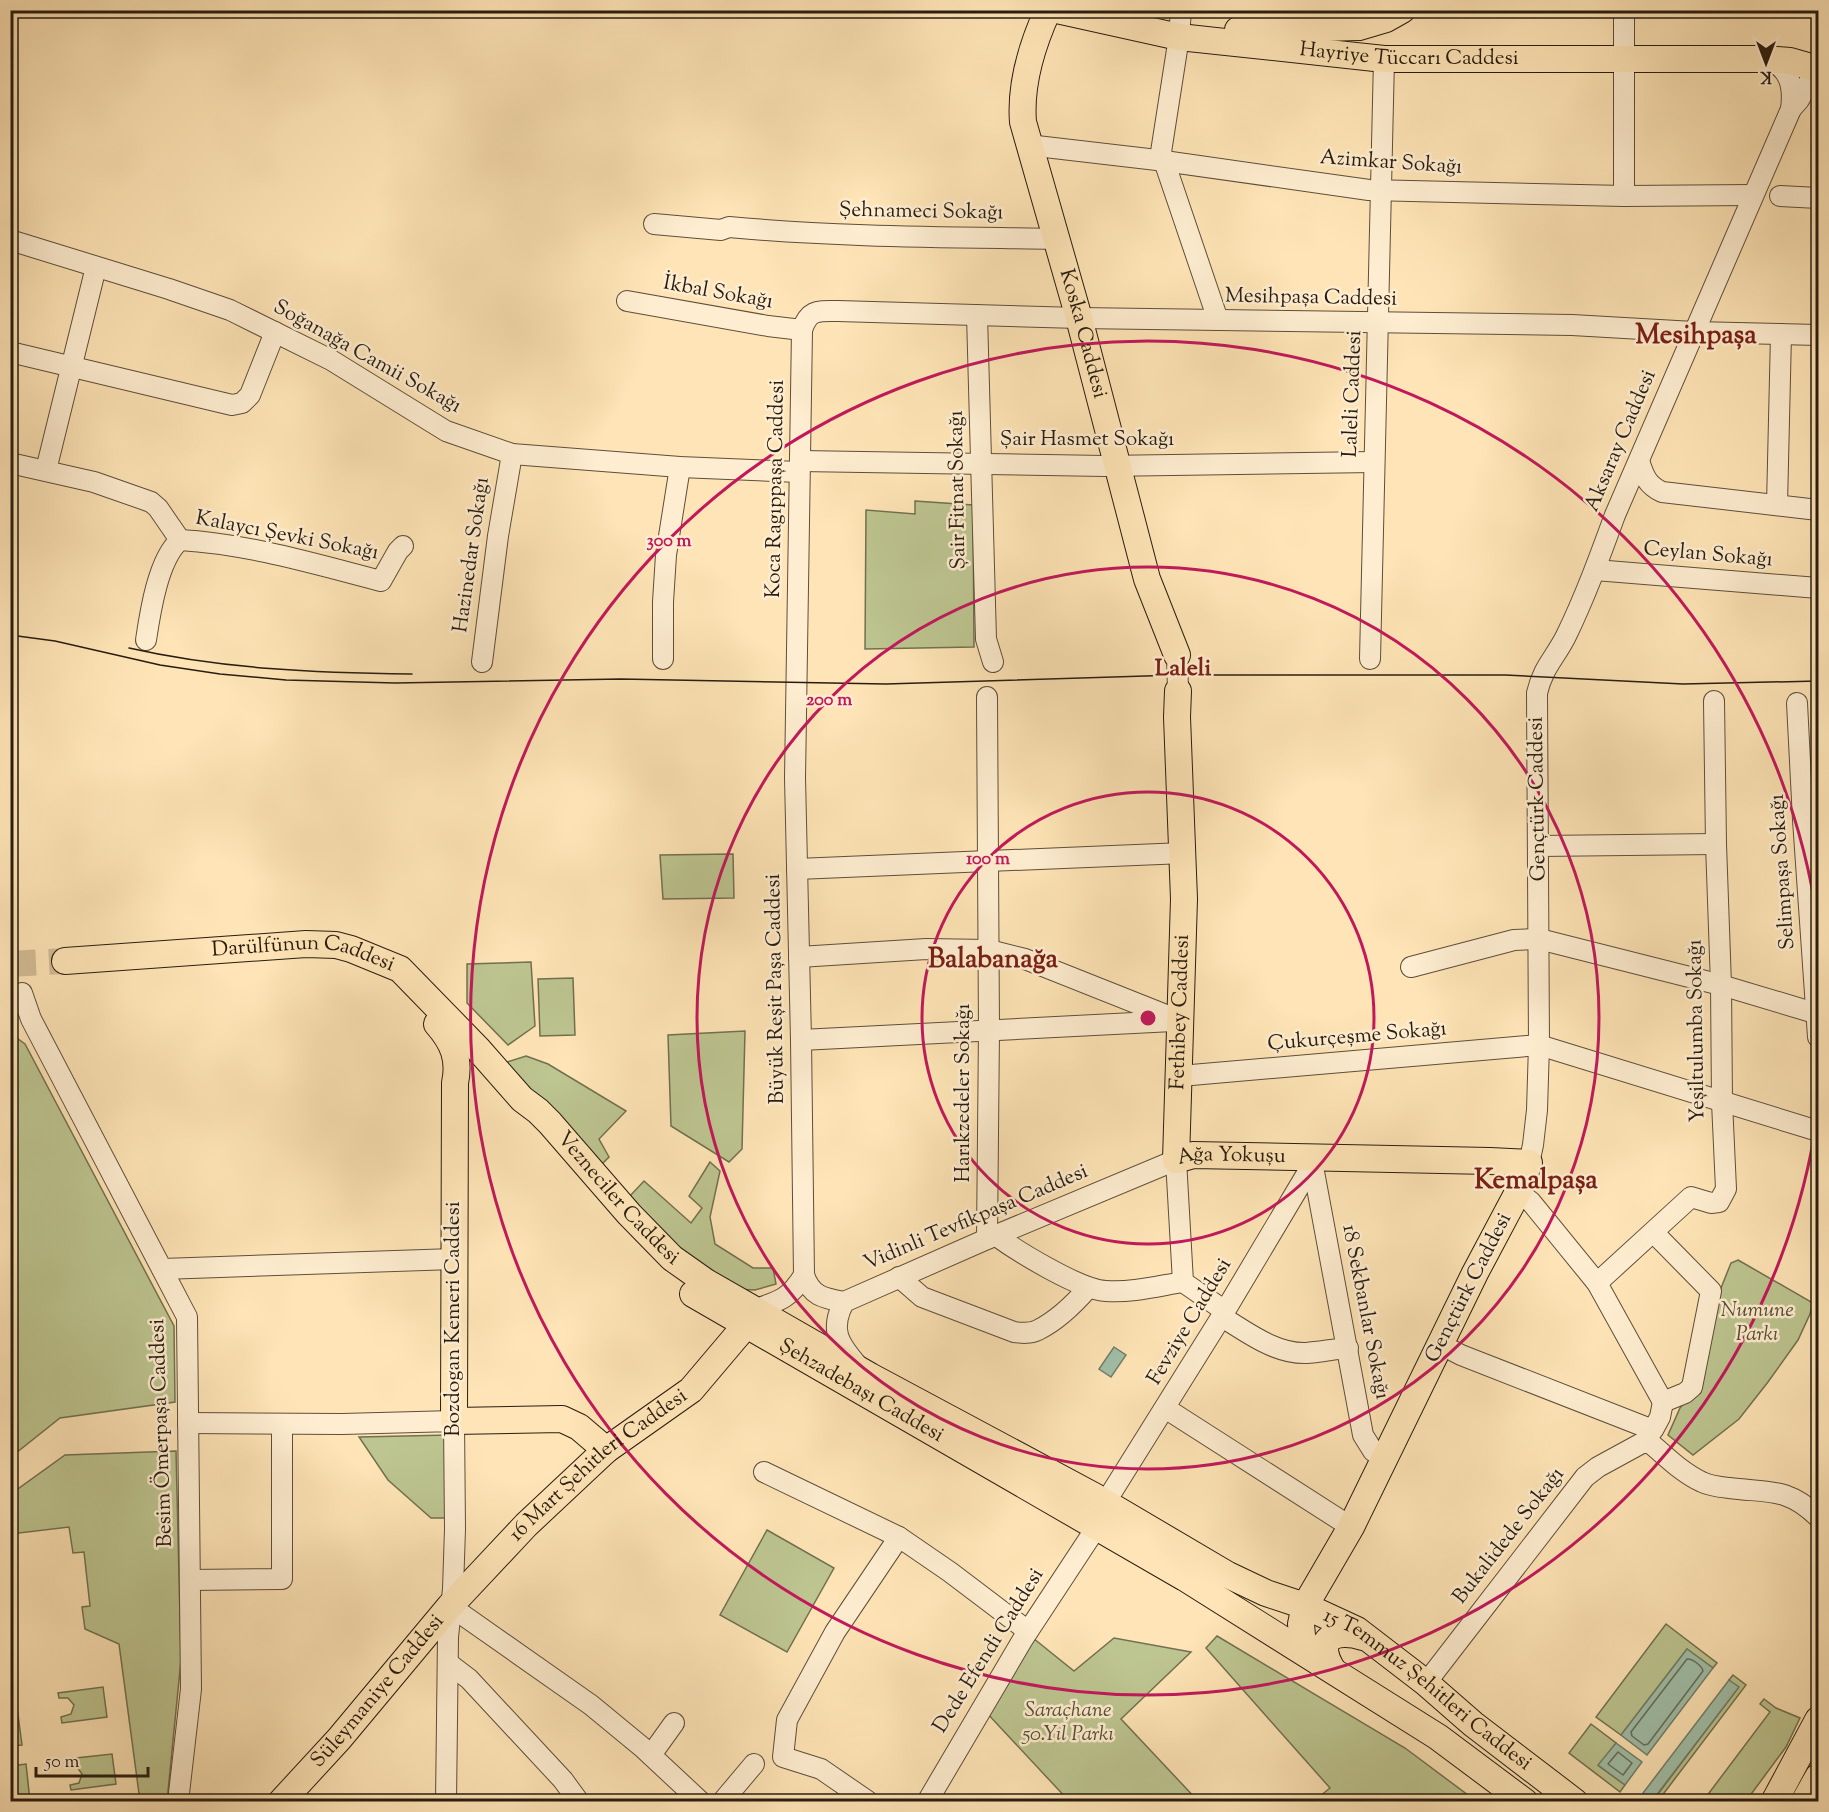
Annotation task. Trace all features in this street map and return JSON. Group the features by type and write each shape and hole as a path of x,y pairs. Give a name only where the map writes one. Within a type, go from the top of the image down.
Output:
{"main road":[{"path":"1179,37 1195,30 1331,20 1359,27 1386,19 1402,10"},
{"name":"Hayriye Tüccarı Caddesi","path":"1057,11 1179,37 1384,59 1765,59 1818,67"},
{"name":"Koska Caddesi","path":"1057,11 1043,22 1023,86 1023,122 1079,318 1147,579 1177,655"},
{"name":"Fethibey Caddesi","path":"1176,1160 1180,1076 1184,853 1177,717 1178,691"},
{"name":"Darülfünun Caddesi","path":"65,961 249,947 327,944 351,949 400,969 478,1048 495,1069"},
{"name":"Bozdogan Kemeri Caddesi","path":"380,961 450,1038 456,1054 454,1420"},
{"path":"456,1077 471,1064 479,1063 495,1069"},
{"name":"Vezneciler Caddesi","path":"495,1069 522,1100 550,1123 629,1214 672,1258 751,1317"},
{"name":"Ağa Yokuşu","path":"1176,1160 1185,1163 1490,1161 1524,1177"},
{"name":"Gençtürk Caddesi","path":"1305,1605 1351,1527 1524,1177"},
{"name":"Şehzadebaşı Caddesi","path":"751,1317 870,1376 1105,1503 1228,1575 1266,1593 1305,1605"},
{"name":"Şehzadebaşı Caddesi","path":"751,1317 1309,1655"},
{"name":"16 Mart Şehitleri Caddesi","path":"450,1606 526,1525 606,1450 691,1390 751,1317"},
{"path":"454,1420 562,1419 579,1427 606,1450"},
{"path":"1252,1619 1264,1616 1270,1608 1266,1593"},
{"path":"1305,1605 1301,1624 1302,1636 1309,1655"},
{"name":"15 Temmuz Şehitleri Caddesi","path":"1305,1605 1357,1630 1370,1639 1473,1724 1575,1802"},
{"name":"Süleymaniye Caddesi","path":"281,1802 339,1739 450,1606"},
{"path":"1332,1669 1325,1653 1330,1637 1347,1632 1370,1639"},
{"name":"15 Temmuz Şehitleri Caddesi","path":"1309,1655 1438,1737 1525,1802"},
{"path":"1774,1802 1818,1720"},
{"path":"1804,1802 1818,1777"}],"street":[{"path":"1181,10 1161,152 1218,320"},
{"path":"1624,10 1624,196"},
{"name":"Laleli Caddesi","path":"1370,658 1384,59"},
{"path":"1765,59 1778,63 1785,70 1791,86 1791,109"},
{"name":"Aksaray Caddesi","path":"1537,693 1541,677 1565,637 1595,570 1615,515 1791,109 1799,100 1818,67"},
{"name":"Azimkar Sokağı","path":"1029,145 1382,191 1624,196 1754,195"},
{"path":"1780,196 1818,198"},
{"name":"Şehnameci Sokağı","path":"654,224 721,230 729,227 785,232 1056,239"},
{"name":"Soğanağa Camii Sokağı","path":"10,240 230,310 358,375 446,431 512,454 680,467"},
{"path":"46,470 96,267"},
{"name":"İkbal Sokağı","path":"627,301 768,326 804,324"},
{"name":"Mesihpaşa Caddesi","path":"804,324 810,314 819,311 1079,318 1572,325 1694,332 1818,335"},
{"name":"Şair Fitnat Sokağı","path":"977,315 986,639 993,662"},
{"name":"Koca Ragıppaşa Caddesi","path":"796,701 799,466 804,324"},
{"path":"10,352 232,405 242,403 250,394 275,332"},
{"path":"1777,505 1781,334"},
{"name":"Hazinedar Sokağı","path":"482,662 498,536 512,454"},
{"path":"1639,461 1645,478 1652,487 1662,492 1818,510"},
{"name":"Şair Hasmet Sokağı","path":"680,467 981,463 1105,466 1374,462"},
{"path":"10,463 94,482 151,502 158,508 180,540 170,552 159,581 146,640"},
{"path":"663,658 666,555 680,467"},
{"name":"Kalaycı Şevki Sokağı","path":"180,540 213,542 284,555 381,581 403,546"},
{"name":"Ceylan Sokağı","path":"1595,570 1818,588"},
{"path":"1177,655 1178,691"},
{"name":"Gençtürk Caddesi","path":"1524,1177 1533,1145 1537,1110 1539,1045 1537,693"},
{"name":"Harıkzedeler Sokağı","path":"987,697 991,1237"},
{"name":"Büyük Reşit Paşa Caddesi","path":"796,701 795,778 804,1275"},
{"name":"Yeşiltulumba Sokağı","path":"1597,1283 1691,1197 1711,1203 1719,1202 1726,1189 1722,1102 1714,701"},
{"name":"Selimpaşa Sokağı","path":"1797,703 1818,1037"},
{"path":"1539,846 1716,844"},
{"path":"797,868 1184,853"},
{"path":"1411,967 1514,940 1539,939 1721,985 1818,1014"},
{"path":"799,957 926,949 989,950 1025,958 1181,1021"},
{"name":"Besim Ömerpaşa Caddesi","path":"22,993 31,1019 187,1317 191,1689 178,1802"},
{"path":"801,1040 1181,1021"},
{"path":"1539,1045 1818,1131"},
{"name":"Çukurçeşme Sokağı","path":"1180,1076 1539,1045"},
{"name":"Vidinli Tevfikpaşa Caddesi","path":"844,1302 991,1237 1176,1160"},
{"name":"Fethibey Caddesi","path":"1176,1160 1184,1282"},
{"name":"Fevziye Caddesi","path":"1105,1503 1223,1314 1312,1161"},
{"name":"18 Sekbanlar Sokağı","path":"1312,1161 1364,1435 1373,1451 1384,1460"},
{"path":"1524,1177 1531,1202 1597,1283 1664,1402 1651,1436"},
{"path":"1654,1233 1711,1291 1692,1387 1684,1394 1664,1402"},
{"path":"991,1237 1088,1288 1113,1292 1184,1282 1223,1314 1268,1344 1286,1350 1304,1353 1348,1348"},
{"path":"162,1269 454,1259"},
{"path":"804,1275 808,1288 814,1293 844,1302 837,1321 839,1342 858,1366 870,1376"},
{"path":"751,1317 780,1301 804,1275"},
{"path":"899,1277 922,1297 1014,1332 1026,1333 1038,1330 1057,1317 1088,1288"},
{"path":"1440,1344 1651,1436 1685,1472 1702,1483 1790,1496 1805,1504 1818,1517"},
{"path":"1165,1408 1351,1527"},
{"path":"188,1423 282,1424 454,1420"},
{"name":"Bozdogan Kemeri Caddesi","path":"446,1802 448,1663 450,1606 453,1589 454,1420"},
{"path":"190,1580 282,1579 282,1424"},
{"name":"Bukalidede Sokağı","path":"1425,1683 1585,1478 1598,1467 1651,1436"},
{"path":"764,1472 899,1537 1028,1631"},
{"name":"Dede Efendi Caddesi","path":"927,1802 1028,1631 1096,1528"},
{"path":"869,1802 821,1769 783,1757 787,1720 835,1632 899,1537"},
{"path":"450,1606 591,1705 651,1755 701,1802"},
{"path":"448,1663 469,1679 562,1780 579,1802"},
{"path":"651,1755 674,1723"},
{"path":"722,1802 754,1764"}],"green space":[{"path":"915,501 973,505 974,647 865,649 866,510 915,514"},
{"path":"733,854 734,898 663,899 660,855"},
{"path":"531,962 535,1026 508,1045 467,1003 467,964"},
{"path":"573,978 575,1035 540,1036 538,979"},
{"path":"745,1031 742,1149 729,1162 671,1126 668,1035"},
{"path":"10,1033 25,1044 174,1326 175,1402 60,1418 11,1457"},
{"path":"526,1056 548,1064 626,1111 599,1139 609,1157 601,1165 504,1063"},
{"path":"710,1162 720,1171 710,1217 715,1244 753,1268 773,1268 776,1284 755,1290 732,1289 680,1250 629,1197 644,1181 691,1223 702,1208 689,1196"},
{"name":"Numune Parkı","path":"1738,1260 1813,1303 1798,1340 1739,1419 1693,1455 1668,1435 1680,1408 1695,1391 1721,1288 1731,1263"},
{"path":"450,1435 451,1518 431,1518 388,1480 359,1437"},
{"path":"176,1451 181,1660 167,1801 140,1801 119,1644 85,1629 82,1607 90,1606 84,1552 73,1553 69,1527 11,1534 11,1494 65,1455"},
{"path":"767,1530 834,1568 787,1652 720,1615"},
{"path":"1666,1624 1717,1663 1713,1668 1687,1649 1621,1735 1596,1717"},
{"name":"Saraçhane 50.Yıl Parkı","path":"1028,1634 1074,1671 1114,1638 1191,1652 1121,1719 1198,1801 1069,1801 984,1710"},
{"path":"1217,1636 1405,1748 1476,1801 1314,1801 1330,1788 1206,1648"},
{"path":"1733,1675 1746,1685 1658,1801 1652,1802 1738,1688 1729,1680"},
{"path":"13,1677 22,1745 11,1746 10,1678"},
{"path":"103,1687 107,1717 62,1723 61,1717 71,1714 74,1705 68,1698 59,1698 58,1693"},
{"path":"1764,1699 1776,1708 1800,1718 1786,1747 1746,1801 1703,1801 1770,1712 1760,1704"},
{"path":"1591,1724 1616,1743 1599,1766 1625,1785 1620,1792 1569,1753"},
{"path":"112,1754 116,1784 71,1790 70,1785 79,1783 82,1774 77,1767 68,1766 67,1759"},
{"path":"26,1764 30,1801 11,1801 11,1766"}],"water":[{"path":"1114,1347 1126,1355 1111,1377 1099,1369"},
{"path":"1687,1649 1713,1668 1647,1755 1621,1735"},
{"path":"1729,1680 1739,1687 1652,1801 1640,1797"},
{"path":"1616,1743 1642,1762 1625,1785 1598,1765"}],"tunnel":[{"path":"10,964 65,961"}],"tram line":[{"path":"10,635 55,641 160,665 220,674 286,680 395,683 621,679 886,684 1178,675 1505,675 1683,684 1818,681"},
{"path":"129,648 234,665 412,674"}],"district":[{"name":"Mesihpaşa","path":"1696,336"},
{"name":"Laleli","path":"1183,669"},
{"name":"Balabanağa","path":"993,960"},
{"name":"Kemalpaşa","path":"1536,1181"}]}
